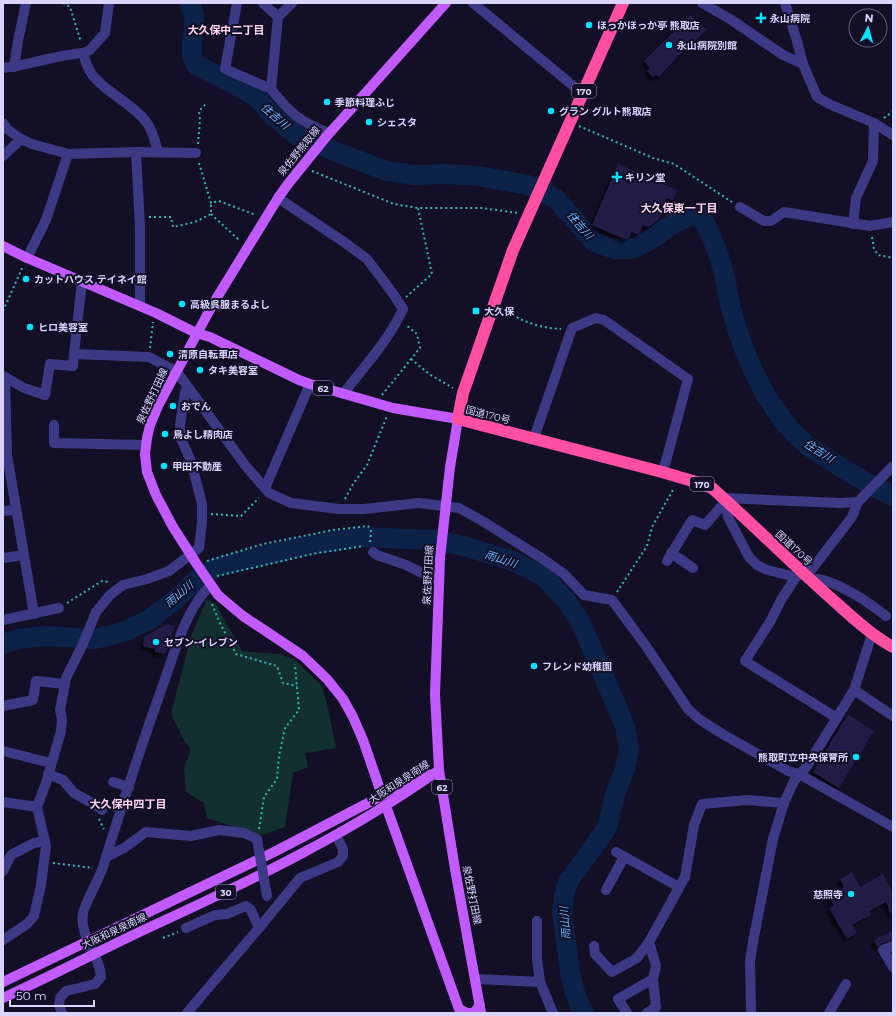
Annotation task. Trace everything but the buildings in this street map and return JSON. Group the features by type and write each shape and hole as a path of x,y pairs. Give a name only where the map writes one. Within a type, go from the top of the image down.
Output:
{"highway":[{"name":"国道170号","path":"623,3 513,250 463,393 458,420 534,438 662,472 712,488 802,576 872,634 893,647"}],"main road":[{"name":"泉佐野熊取線","path":"196,333 278,198 301,167 446,3"},
{"name":"62","path":"3,246 27,258 140,305 196,333 210,337 299,380 389,407 458,420"},
{"name":"泉佐野打田線","path":"196,333 150,425 145,454 147,472 156,495 208,585 243,616 303,656 327,679 343,699 363,740 382,795"},
{"name":"泉佐野打田線","path":"386,806 460,1011 474,1013 480,1009 455,870 440,770 436,694 440,558 450,467 458,420"},
{"name":"大阪和泉泉南線","path":"3,982 274,852 414,779 440,770"},
{"name":"大阪和泉泉南線","path":"3,998 245,883 336,835 386,806 440,770"}],"street":[{"path":"14,67 26,3"},
{"path":"3,68 22,66 54,57 83,53 90,50 105,33 109,3"},
{"path":"237,3 225,69 271,89 286,108 297,118 328,135"},
{"path":"263,3 278,17"},
{"path":"271,89 278,17 292,3"},
{"path":"473,3 583,94"},
{"path":"702,3 783,55 803,64"},
{"path":"785,3 803,64 816,97 874,123 893,136"},
{"path":"83,53 88,68 96,80 139,113 148,123 153,132 158,152"},
{"path":"3,123 21,139 32,144 68,154 136,152 196,153"},
{"path":"853,224 856,198 873,160 874,123"},
{"path":"3,156 21,139"},
{"path":"136,152 140,217 140,305"},
{"path":"27,258 46,220 68,154"},
{"path":"278,198 344,242 366,259 403,309 399,319 378,349 343,394"},
{"path":"740,207 764,220 771,221 784,212 870,226 893,222"},
{"path":"34,614 5,455 4,377 24,388 45,395 50,364 73,366 82,281"},
{"path":"534,438 572,328 596,318 604,320 688,379 662,472"},
{"path":"74,354 148,357 176,372 245,465 269,493 292,503 342,509 364,509 419,503 459,508 543,559 564,574 584,595 612,600 646,646 688,709 699,719 724,735 788,771 799,774 893,827"},
{"path":"266,489 310,384"},
{"path":"3,940 26,924 34,916 46,846 37,807 61,731 62,719 60,710 66,678 82,646 96,612 110,595 122,585 147,579 195,561 199,548 202,522 202,504 191,461 181,439 180,426 185,392 187,388"},
{"path":"54,425 54,443 146,445"},
{"path":"837,718 745,661 770,622 781,600 802,576 812,569 852,517 858,502 893,466"},
{"path":"725,500 840,503 858,502"},
{"path":"693,568 669,557 692,520 705,525 725,500"},
{"path":"725,500 728,517 749,557 757,565 767,570 825,580 844,588 865,600 886,616"},
{"path":"3,510 16,510"},
{"path":"371,549 377,555 406,565 432,578 439,578"},
{"path":"3,558 24,556"},
{"path":"62,1013 59,1005 60,998 66,992 95,984 101,977 100,967 82,926 83,913 106,857 149,722 181,634 194,606 208,585"},
{"path":"3,620 59,608"},
{"path":"751,1013 750,961 773,839 784,803 794,781 808,766 854,690 872,634"},
{"path":"3,706 33,700 36,681 65,684"},
{"path":"854,690 893,716"},
{"path":"3,751 51,763"},
{"path":"48,774 63,780 74,793 102,810"},
{"path":"113,782 129,787"},
{"path":"594,946 595,954 612,972 637,958 648,942 685,877 694,825 702,804 746,800 784,803"},
{"path":"3,802 37,807"},
{"path":"106,857 124,848 146,832 191,836 219,830 244,834 257,839 267,896 269,900 277,907"},
{"path":"187,1013 300,878 338,862 343,856 342,849 336,835"},
{"path":"3,871 11,855 34,843 45,841"},
{"path":"606,890 620,854 679,887"},
{"path":"186,928 215,915 227,914 246,906 251,910 259,928"},
{"path":"537,921 537,959 540,982 553,1013"},
{"path":"647,1013 656,1007 653,979 656,966 648,942"},
{"path":"893,946 883,950 893,967"},
{"path":"475,979 540,982"},
{"path":"628,1013 618,999 653,979"},
{"path":"829,1013 846,984"}],"path":[{"path":"63,3 70,7 80,37 83,53"},
{"path":"206,104 199,111 200,127 198,149 196,153 211,203 211,214 247,248"},
{"path":"570,122 653,158 674,164 740,207"},
{"path":"301,167 394,204 418,208 482,208 528,215"},
{"path":"211,203 219,201 265,219"},
{"path":"399,302 411,294 432,274 418,208"},
{"path":"140,217 172,217 173,227 195,222 211,214"},
{"path":"870,226 874,249 878,255 893,258"},
{"path":"3,311 27,258"},
{"path":"494,302 508,312 533,324 546,328 572,328"},
{"path":"148,357 156,313"},
{"path":"376,403 420,348 417,334 399,319"},
{"path":"411,359 429,374 463,393"},
{"path":"342,509 347,495 366,465 388,414 389,407"},
{"path":"612,600 647,546 652,527 680,477"},
{"path":"202,514 241,516 266,489"},
{"path":"195,561 263,544 368,526 370,529 371,549 318,553 218,576 208,585 220,623 236,654 277,666 283,683 297,686"},
{"path":"59,608 102,581 122,585"},
{"path":"257,839 264,797 277,779 279,756 285,728 298,710 295,664 291,660"},
{"path":"102,810 98,820 111,841"},
{"path":"44,862 94,868 100,874"},
{"path":"163,938 186,928"}],"green space":[{"path":"207,599 216,604 242,651 279,654 294,659 322,686 328,708 336,748 305,753 308,767 293,773 285,827 263,835 252,833 207,818 204,803 186,792 184,767 191,750 171,714 191,636"}],"waterway":[{"name":"住吉川","path":"189,3 194,16 192,56 196,65 249,92 286,127 300,137 311,142 386,171 415,175 447,174 478,176 528,185 556,199 594,242 614,249 632,249 650,240 671,225 690,216 701,216 712,238 721,262 730,304 742,344 749,362 777,413 789,428 810,447 858,478 893,496"},
{"name":"雨山川","path":"3,644 18,639 45,636 95,639 123,632 150,619 176,599 197,579 217,567 300,547 361,537 434,540 467,547 513,561 543,576 566,600 581,623 625,726 629,749 625,769 615,794 607,828 568,882 564,896 562,913 570,973 575,993 582,1010 585,1013"}],"place":[{"name":"永山病院","path":"761,18"},
{"name":"ほっかほっか亭 熊取店","path":"589,25"},
{"name":"永山病院別館","path":"669,45"},
{"name":"季節料理ふじ","path":"327,102"},
{"name":"グラン グルト熊取店","path":"551,111"},
{"name":"シェスタ","path":"369,122"},
{"name":"キリン堂","path":"617,177"},
{"name":"カットハウス テイネイ館","path":"26,279"},
{"name":"高級呉服まるよし","path":"182,304"},
{"name":"大久保","path":"476,311"},
{"name":"ヒロ美容室","path":"30,327"},
{"name":"清原自転車店","path":"170,354"},
{"name":"タキ美容室","path":"200,370"},
{"name":"おでん","path":"173,406"},
{"name":"鳥よし精肉店","path":"165,434"},
{"name":"甲田不動産","path":"164,466"},
{"name":"セブン-イレブン","path":"156,642"},
{"name":"フレンド幼稚園","path":"534,666"},
{"name":"熊取町立中央保育所","path":"856,757"},
{"name":"慈照寺","path":"851,894"}],"district":[{"name":"大久保中二丁目","path":"226,30"},
{"name":"大久保東一丁目","path":"679,208"},
{"name":"大久保中四丁目","path":"128,804"}]}
